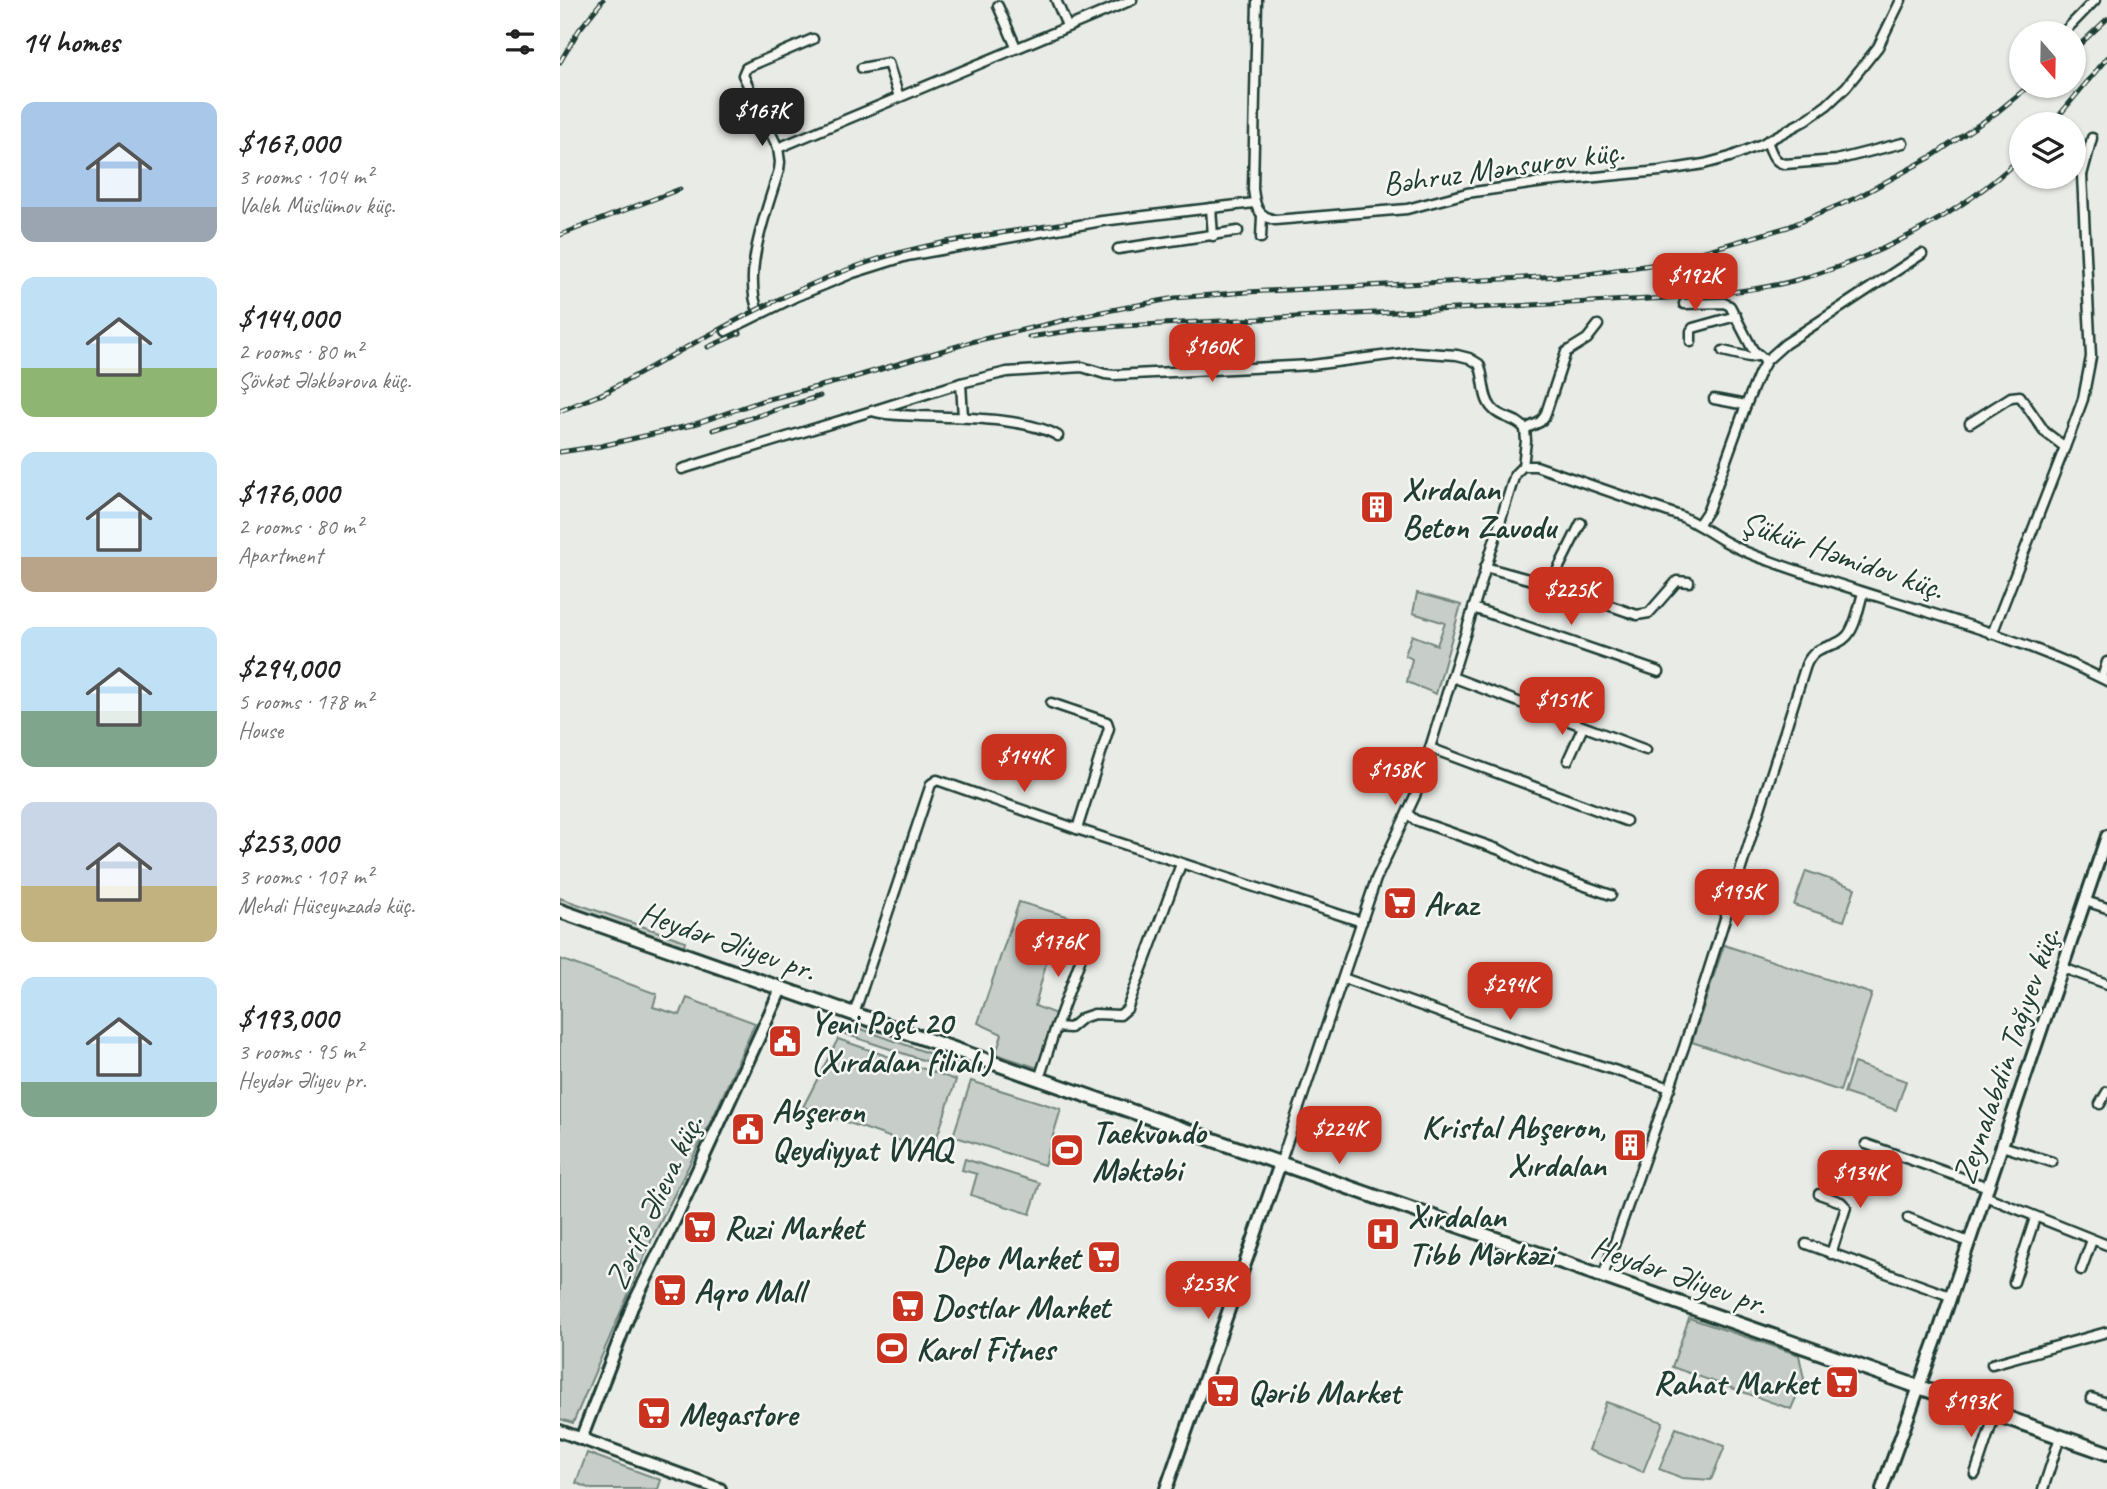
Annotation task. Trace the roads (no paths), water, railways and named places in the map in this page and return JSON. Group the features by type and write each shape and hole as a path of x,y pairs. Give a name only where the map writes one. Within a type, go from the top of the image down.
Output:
{"main road":[{"name":"Heydər Əliyev pr.","path":"560,911 2107,1453"}],"street":[{"path":"1056,0 1067,26"},
{"path":"778,148 1067,26 1114,3 1132,0"},
{"path":"1257,0 1253,189 1254,203 1262,216 1261,238"},
{"name":"Bəhruz Mənsurov küç.","path":"1262,216 1275,220 1406,209 1466,193 1704,164 1730,157 1767,141 1827,105 1846,87 1878,47 1901,0"},
{"path":"2075,21 2095,0"},
{"path":"998,6 1016,47"},
{"path":"759,313 751,279 780,162 778,148 744,78 744,71 813,39"},
{"path":"862,68 888,63 899,97"},
{"path":"2086,160 2092,138"},
{"path":"1767,141 1774,159 1785,164 1836,160 1903,143"},
{"path":"1992,634 2083,399 2091,357 2083,189"},
{"path":"726,331 759,313 853,273 907,256 1102,221 1254,203"},
{"path":"1211,208 1213,236"},
{"path":"1118,249 1238,231"},
{"path":"1699,524 1708,510 1746,405 1766,361 1785,344 1922,254"},
{"path":"1684,303 1724,303 1733,309 1753,350 1766,361"},
{"path":"1691,342 1693,328 1736,316"},
{"path":"1525,429 1540,422 1545,416 1566,352 1587,339 1598,325"},
{"path":"1723,351 1749,357 1757,356"},
{"path":"682,469 961,383 1007,372 1082,367 1114,375 1312,365 1413,352 1457,355 1479,364 1492,409 1516,421 1525,429 1523,466 1515,474 1408,814 1376,880 1166,1489"},
{"path":"961,383 963,417"},
{"path":"1970,423 2011,397 2020,396 2045,432 2065,447"},
{"path":"1714,399 1746,405"},
{"path":"872,411 1030,425 1049,430 1058,436"},
{"name":"Şükür Həmidov küç.","path":"1523,466 1536,466 1680,516 1699,524 1745,552 1992,634 2069,663 2104,680"},
{"path":"1550,585 1581,523"},
{"path":"1485,567 1550,585 1637,615 1648,613 1676,581 1689,582"},
{"path":"1602,1276 1670,1088 1806,665 1815,651 1849,635 1863,593"},
{"path":"1474,608 1659,672"},
{"path":"2104,680 2107,662"},
{"path":"1452,677 1646,750"},
{"path":"1051,703 1107,722 1109,728 1077,829"},
{"path":"1568,760 1583,727"},
{"path":"1430,748 1626,821"},
{"path":"854,1014 933,781 941,780 1077,829 1362,922"},
{"path":"1408,814 1421,822 1500,850 1534,868 1611,895"},
{"name":"Zeynalabdin Tağıyev küç.","path":"1882,1489 1951,1296 2085,901 2102,865 2107,836"},
{"path":"1056,1027 1070,1028 1094,1014 1120,1015 1127,1009 1181,864"},
{"path":"2085,901 2107,908"},
{"path":"1039,1079 1082,955 1083,940 1063,933 1058,934 1047,953"},
{"path":"2063,968 2107,984"},
{"path":"1343,978 1489,1030 1670,1088"},
{"name":"Zərifə Əlieva küç.","path":"581,1439 601,1381 632,1307 781,989"},
{"path":"2100,1104 2107,1092"},
{"path":"1866,1144 1987,1191 2035,1218 2107,1245"},
{"path":"2002,1146 2052,1162"},
{"path":"1819,1194 1841,1202 1846,1207 1832,1254"},
{"path":"1908,1218 1969,1242"},
{"path":"2014,1282 2035,1218"},
{"path":"2081,1270 2092,1240"},
{"path":"1807,1244 1951,1296"},
{"path":"1992,1364 2107,1332"},
{"path":"2091,1398 2107,1403"},
{"path":"1975,1474 1995,1414"},
{"path":"560,1431 720,1489"},
{"path":"2043,1489 2060,1437"}],"railway":[{"path":"560,62 579,30 603,0"},
{"path":"2086,39 2107,19"},
{"path":"2062,112 2107,58"},
{"path":"560,452 601,446 692,425 761,401 848,379 971,342 1175,298 1581,275 1664,263 1788,227 1858,197 1931,157 2014,98"},
{"path":"1029,337 1122,326 1689,297 1764,287 1819,273 1882,249 1942,217 2009,168"},
{"path":"560,235 680,189"},
{"path":"600,395 733,322 836,274 919,248 1065,223"},
{"path":"708,347 740,333"},
{"path":"560,411 609,391"},
{"path":"713,430 820,396"}],"place":[{"name":"Xırdalan Beton Zavodu","path":"1377,507"},
{"name":"Araz","path":"1400,903"},
{"name":"Yeni Poçt 20 (Xırdalan filialı)","path":"785,1041"},
{"name":"Abşeron Qeydiyyat VVAQ","path":"748,1129"},
{"name":"Kristal Abşeron, Xırdalan","path":"1630,1145"},
{"name":"Taekvondo Məktəbi","path":"1067,1150"},
{"name":"Ruzi Market","path":"700,1227"},
{"name":"Xırdalan Tibb Mərkəzi","path":"1383,1234"},
{"name":"Depo Market","path":"1104,1257"},
{"name":"Aqro Mall","path":"670,1290"},
{"name":"Dostlar Market","path":"908,1306"},
{"name":"Karol Fitnes","path":"892,1348"},
{"name":"Rahat Market","path":"1842,1382"},
{"name":"Qərib Market","path":"1223,1391"},
{"name":"Megastore","path":"654,1413"}]}
